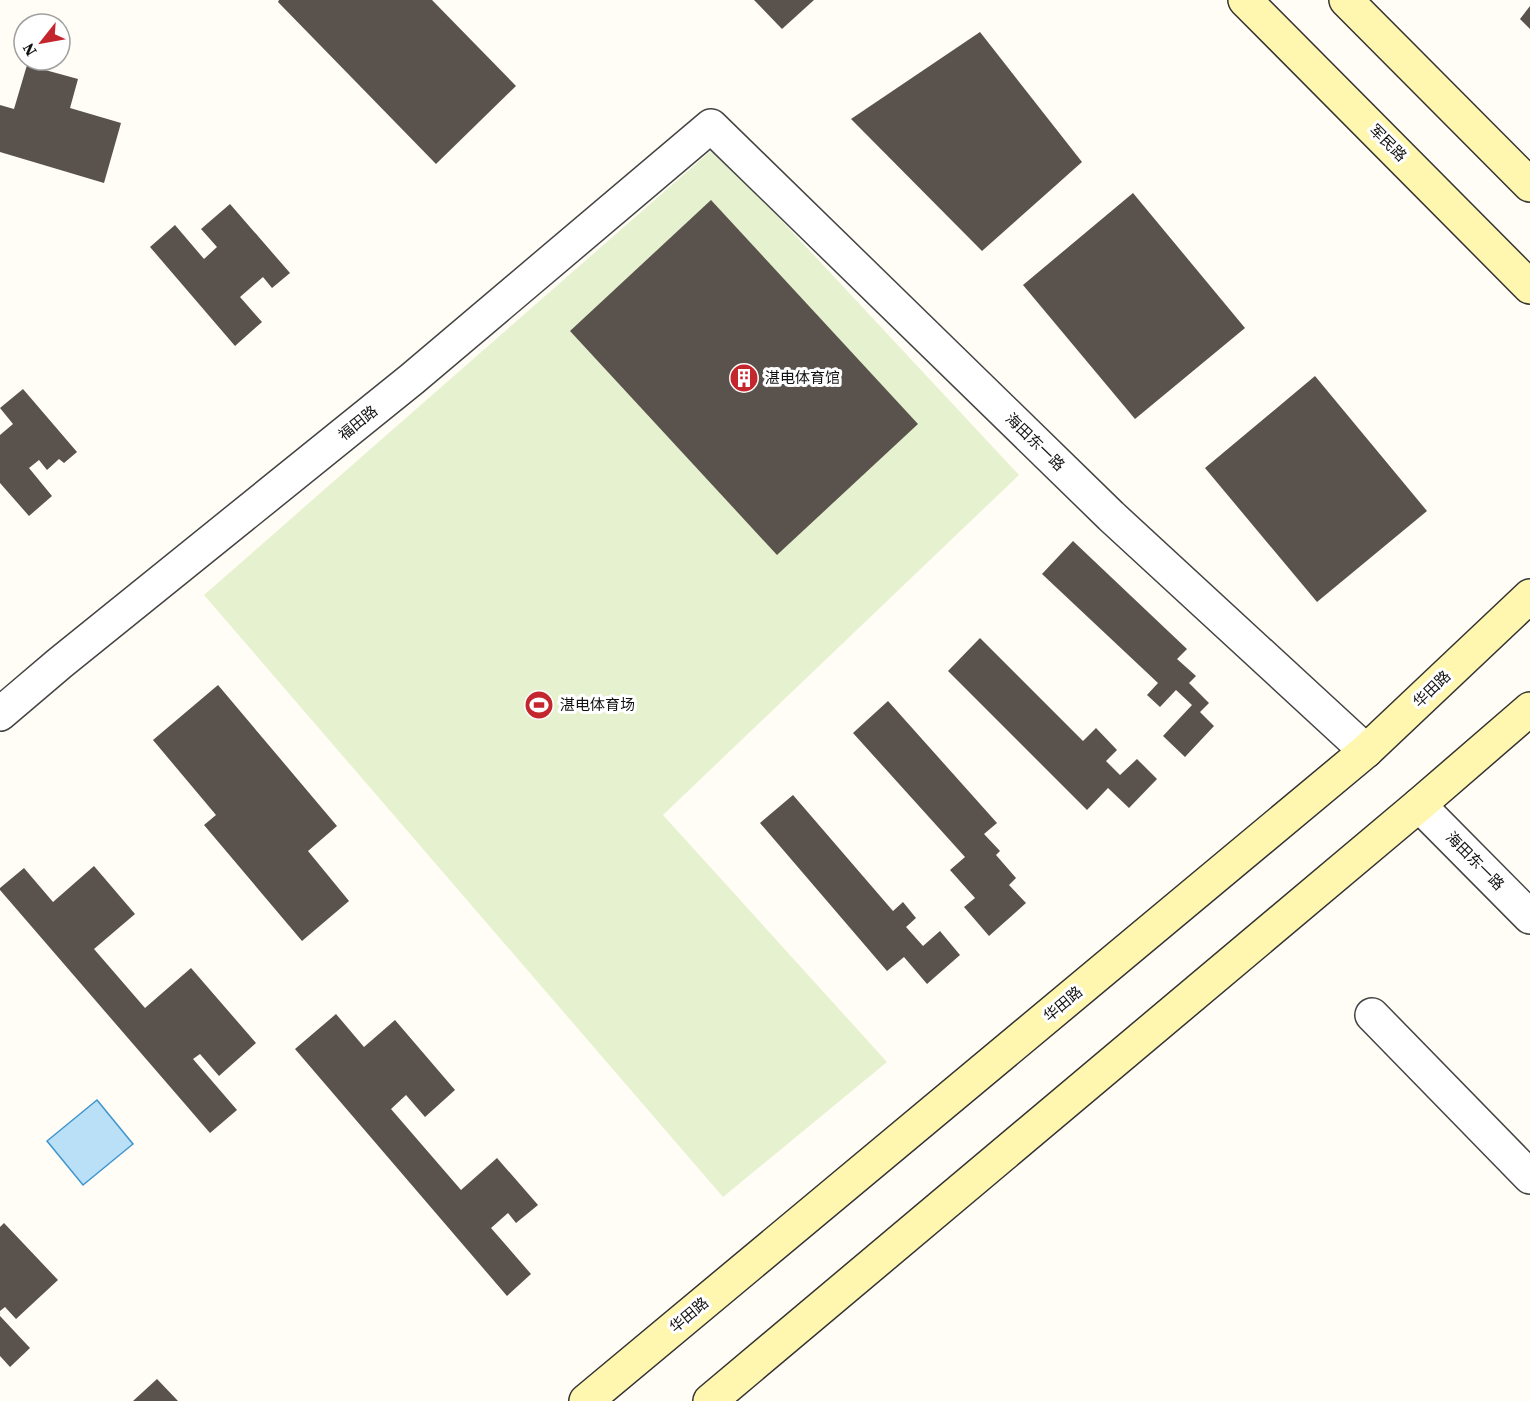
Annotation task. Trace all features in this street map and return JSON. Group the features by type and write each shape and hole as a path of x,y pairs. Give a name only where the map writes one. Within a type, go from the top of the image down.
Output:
{"main road":[{"name":"军民路","path":"1245,0 1530,287"},
{"path":"1346,0 1530,185"},
{"name":"华田路","path":"586,1401 1366,751 1530,596"},
{"path":"710,1401 1530,709"}],"street":[{"name":"福田路","path":"0,714 60,663 412,380 711,126"},
{"name":"海田东一路","path":"711,126 1111,516 1366,751"},
{"name":"海田东一路","path":"1419,805 1530,917"},
{"path":"1372,1015 1530,1177"}],"green space":[{"name":"湛电体育场","path":"714,148 1019,475 663,815 887,1062 723,1197 204,595"}],"water":[{"path":"97,1100 133,1144 83,1185 47,1141"}],"building":[{"path":"279,0 432,0 516,86 436,164 278,2"},
{"path":"754,0 814,0 782,29"},
{"path":"1530,6 1530,29 1520,19"},
{"path":"980,32 1082,162 982,251 851,119"},
{"path":"25,72 52,72 78,79 70,108 121,123 104,183 0,152 0,105 14,109"},
{"path":"1133,193 1245,328 1135,419 1023,285"},
{"name":"湛电体育馆","path":"711,200 918,424 777,555 570,331"},
{"path":"230,204 290,273 272,288 263,277 240,297 262,322 235,346 150,247 175,225 204,259 217,247 201,229"},
{"path":"1315,376 1427,511 1317,602 1205,468"},
{"path":"23,389 77,452 64,463 59,459 47,470 39,460 29,468 52,496 29,516 0,483 0,435 13,424 0,408"},
{"path":"1073,541 1187,649 1177,659 1196,676 1189,683 1209,703 1200,712 1214,726 1185,757 1163,736 1192,705 1176,690 1160,707 1147,695 1158,683 1042,574"},
{"path":"980,638 1083,741 1096,728 1117,750 1106,761 1120,775 1137,759 1157,779 1129,808 1108,788 1087,810 948,671"},
{"path":"218,685 337,826 308,851 349,901 302,941 204,825 216,815 153,740"},
{"path":"888,701 997,823 984,834 1000,851 996,855 1016,878 1009,885 1026,903 989,936 964,907 975,898 950,870 965,857 853,733"},
{"path":"793,795 893,911 903,902 916,918 906,927 923,946 940,931 960,955 927,984 904,957 887,971 760,823"},
{"path":"94,866 135,914 94,949 145,1008 191,968 256,1043 219,1076 200,1054 193,1059 237,1110 210,1133 0,890 24,868 53,902"},
{"path":"336,1014 364,1047 395,1020 455,1090 425,1117 406,1095 391,1109 461,1190 497,1158 538,1205 516,1223 508,1213 491,1228 531,1274 507,1296 295,1049"},
{"path":"4,1223 58,1280 16,1319 5,1307 0,1311 0,1227"},
{"path":"0,1316 30,1348 10,1367 0,1356"},
{"path":"157,1379 178,1401 133,1401"}],"place":[{"name":"湛电体育馆","path":"744,378"},
{"name":"湛电体育场","path":"539,705"}]}
